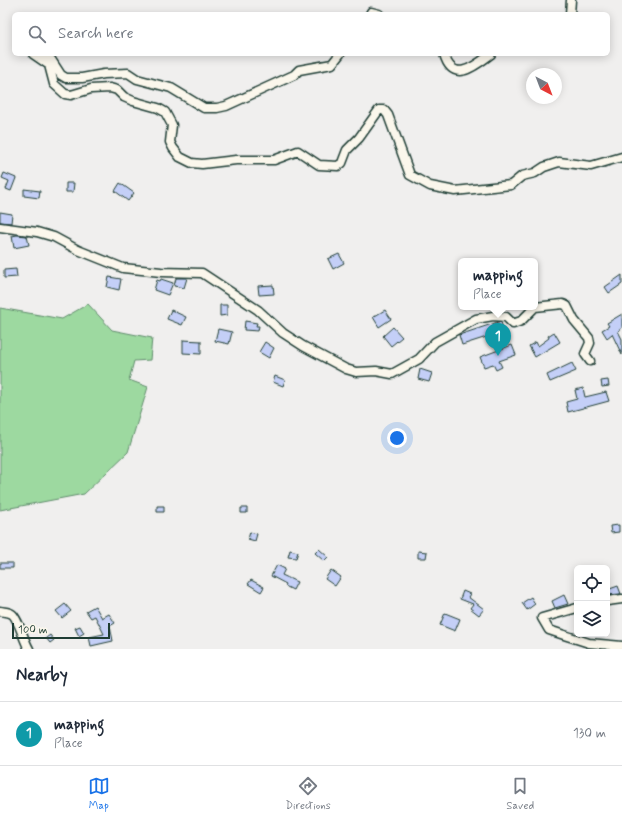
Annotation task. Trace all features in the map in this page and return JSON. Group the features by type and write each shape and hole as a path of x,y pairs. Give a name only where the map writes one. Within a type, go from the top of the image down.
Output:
{"street":[{"path":"570,12 571,0"},
{"path":"36,56 48,65 54,84 65,94 71,95 91,89 110,88 117,90 128,99 158,108 165,112 172,125 170,142 173,148 180,157 192,163 202,164 236,160 274,160 298,151 319,165 338,166 342,163 347,150 359,138 379,110 384,110 388,115 410,175 430,186 455,192 511,185 522,176 535,173 544,167 559,162 591,166 622,157"},
{"path":"48,56 61,75 66,78 82,78 104,74 128,73 137,79 171,88 204,108 216,108 233,103 294,75 299,70 332,64 338,56"},
{"path":"445,56 455,71 460,72 476,66 488,56"},
{"path":"0,228 37,232 54,237 78,250 123,268 161,272 202,273 258,310 283,333 303,346 346,369 356,372 376,371 392,374 418,359 435,342 476,319 493,316 506,317 513,324 520,321 532,310"},
{"path":"538,307 563,304 567,306 574,320 589,338 590,343 586,354 590,361"},
{"path":"610,601 622,599"},
{"path":"574,609 542,618 549,630 589,643 622,646"},
{"path":"0,611 11,613 16,619 23,639 29,649"}],"green space":[{"path":"88,304 112,330 152,338 150,360 134,361 129,380 148,387 128,452 84,494 0,510 0,308 62,319"}],"building":[{"path":"4,173 16,178 11,191 6,189 9,181 2,178"},
{"path":"66,183 74,183 73,192 66,192"},
{"path":"120,183 134,193 128,201 115,191"},
{"path":"24,189 40,191 39,198 24,196"},
{"path":"0,212 12,214 11,223 0,222"},
{"path":"12,236 27,236 29,245 14,248"},
{"path":"339,254 344,263 333,269 328,259"},
{"path":"16,269 17,277 4,278 4,270"},
{"path":"622,275 622,284 609,293 605,287"},
{"path":"109,277 121,279 119,290 107,287"},
{"path":"176,278 187,278 184,288 174,286"},
{"path":"161,279 173,283 168,295 154,290 157,280 160,281"},
{"path":"273,285 274,294 259,295 258,286"},
{"path":"220,305 227,305 227,315 220,316"},
{"path":"171,310 186,317 182,325 167,319"},
{"path":"385,310 391,319 379,327 373,317"},
{"path":"622,314 622,328 618,331 622,339 622,355 612,334 607,338 602,330 609,326 607,323"},
{"path":"245,321 257,323 256,326 259,326 258,331 244,330"},
{"path":"501,322 505,335 497,337 496,334 462,345 459,335"},
{"path":"393,327 402,337 391,346 383,336"},
{"path":"218,329 232,332 229,344 215,341"},
{"path":"554,332 560,342 535,357 529,346 536,342 538,346 549,338 548,336"},
{"path":"183,340 201,341 201,354 183,353"},
{"path":"265,342 274,348 269,358 259,352"},
{"path":"512,345 516,355 499,361 502,367 496,370 493,364 484,367 480,357"},
{"path":"572,363 576,371 550,382 547,375"},
{"path":"420,369 432,373 429,382 418,379"},
{"path":"275,376 285,380 283,386 273,382"},
{"path":"608,380 609,386 602,387 601,381"},
{"path":"583,388 585,397 606,392 609,401 568,412 566,402 577,399 575,390"},
{"path":"157,506 164,506 164,512 157,512"},
{"path":"241,508 247,508 247,513 241,513"},
{"path":"619,525 619,532 611,533 610,526"},
{"path":"250,532 257,534 255,541 248,539"},
{"path":"319,549 328,557 324,561 315,553"},
{"path":"290,550 298,552 296,558 288,557"},
{"path":"418,551 427,552 426,558 418,558"},
{"path":"0,563 13,563 13,568 0,568"},
{"path":"277,565 285,569 282,575 297,582 293,590 285,586 286,584 271,576"},
{"path":"331,570 341,577 335,586 325,579"},
{"path":"251,580 264,587 261,592 248,584"},
{"path":"618,586 621,594 610,595 610,589"},
{"path":"463,591 470,594 468,597 484,609 479,615 470,608 473,604 460,599"},
{"path":"564,595 568,604 555,608 552,601"},
{"path":"531,597 535,604 527,610 522,603"},
{"path":"65,604 71,611 62,618 56,611"},
{"path":"95,606 102,618 109,614 115,623 110,626 113,641 91,646 89,637 104,634 95,616 91,618 86,611"},
{"path":"445,613 460,619 455,631 440,625"},
{"path":"80,626 84,633 79,636 75,628"},
{"path":"50,635 54,640 50,643 46,638"}],"place":[{"name":"mapping","path":"498,356"}]}
